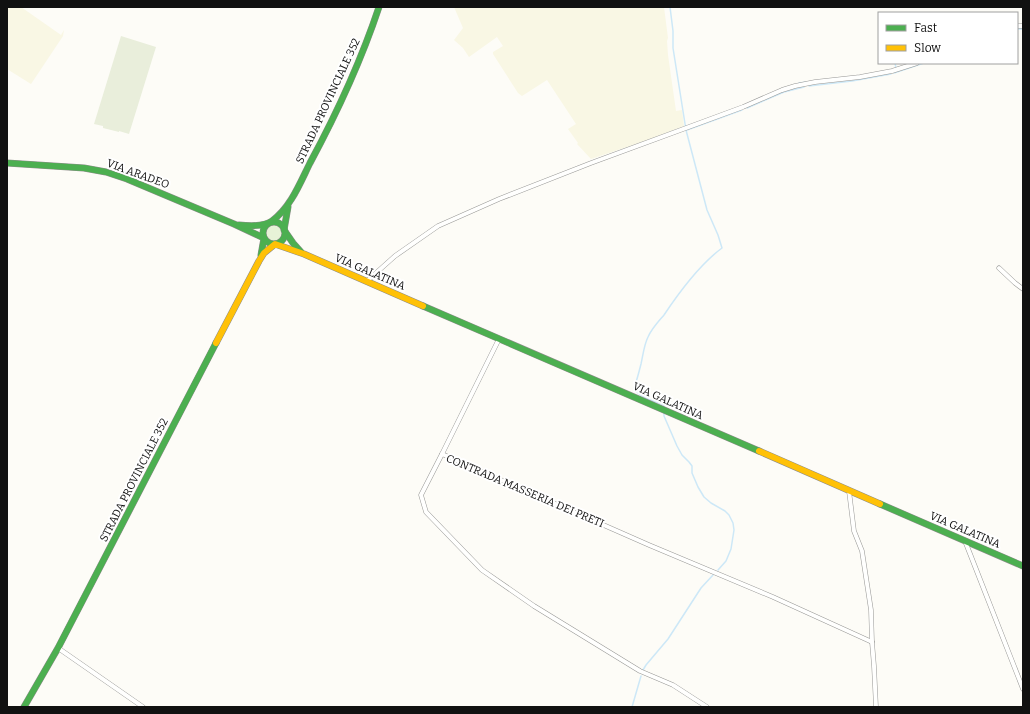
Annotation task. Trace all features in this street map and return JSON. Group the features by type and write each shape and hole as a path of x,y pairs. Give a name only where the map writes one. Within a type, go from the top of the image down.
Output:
{"main road":[{"name":"STRADA PROVINCIALE 352","path":"284,230 290,202 337,110 355,71 370,35 379,7"},
{"name":"VIA ARADEO","path":"7,163 84,168 106,172 154,190 264,238"},
{"name":"STRADA PROVINCIALE 352","path":"269,223 281,213 290,202"},
{"name":"VIA ARADEO","path":"234,224 247,226 269,223"},
{"path":"269,223 278,223 284,230 283,239 275,244 268,242 264,238 264,227 269,223"},
{"name":"VIA GALATINA","path":"284,230 296,247 304,254"},
{"name":"STRADA PROVINCIALE 352","path":"259,261 263,250 264,238"},
{"name":"STRADA PROVINCIALE 352","path":"24,707 58,648 259,261 264,253 275,244"},
{"name":"VIA GALATINA","path":"275,244 304,254 1023,566"}],"street":[{"path":"367,282 395,256 438,226 499,199 683,128 743,107 782,90 815,82 860,77 892,71 914,64"},
{"path":"999,268 1023,289"},
{"path":"442,454 499,339"},
{"name":"CONTRADA MASSERIA DEI PRETI","path":"707,707 673,684 640,671 534,606 482,570 426,512 421,495 442,454 649,545 773,597 872,642"},
{"path":"849,491 854,531 862,551 871,610 876,707"},
{"path":"965,541 1021,680 1023,689"},
{"path":"58,648 143,707"}],"shaded area":[{"path":"21,7 61,35 64,30 63,36 31,84 7,69 7,8"},
{"path":"454,7 664,7 668,38 668,55 676,111 682,110 684,126 591,159 577,144 578,143 568,129 576,124 547,80 522,96 518,93 493,54 493,52 503,46 497,37 469,57 463,48 454,40 463,28"}],"green space":[{"path":"121,36 156,47 129,134 103,128 103,126 94,124"},
{"path":"274,224 280,227 283,233 280,239 274,242 268,239 265,233 268,227"}],"waterway":[{"path":"664,408 664,405 643,397 634,388 647,340 653,328 690,279 705,262 722,248 707,210 686,130 673,48 673,31 670,7"},
{"path":"1018,29 1023,29"},
{"path":"895,64 896,68"},
{"path":"894,73 921,64"},
{"path":"809,86 852,81 891,74"},
{"path":"799,83 807,82"},
{"path":"747,108 784,92 804,87"},
{"path":"687,130 742,110"},
{"path":"664,412 664,416 677,446 682,455 692,466 692,473 704,497 725,511 733,523 734,530 731,549 726,561 718,570"},
{"path":"643,670 668,639 701,588 713,575"},
{"path":"632,707 641,676"}],"traffic: fast":[{"path":"239,225 256,226 269,223 279,215 290,202 330,125 348,86 379,7"},
{"path":"7,163 84,168 106,172 127,179 264,238 261,255"},
{"path":"288,207 284,230 301,252"},
{"path":"274,222 282,225 285,233 282,241 274,244 266,241 263,233 266,225 274,222"},
{"path":"423,306 759,451"},
{"path":"24,707 58,648 216,343"},
{"path":"880,504 1023,566"}],"traffic: slow":[{"path":"216,343 259,261 264,253 275,244 304,254 423,306"},
{"path":"759,451 880,504"}]}
